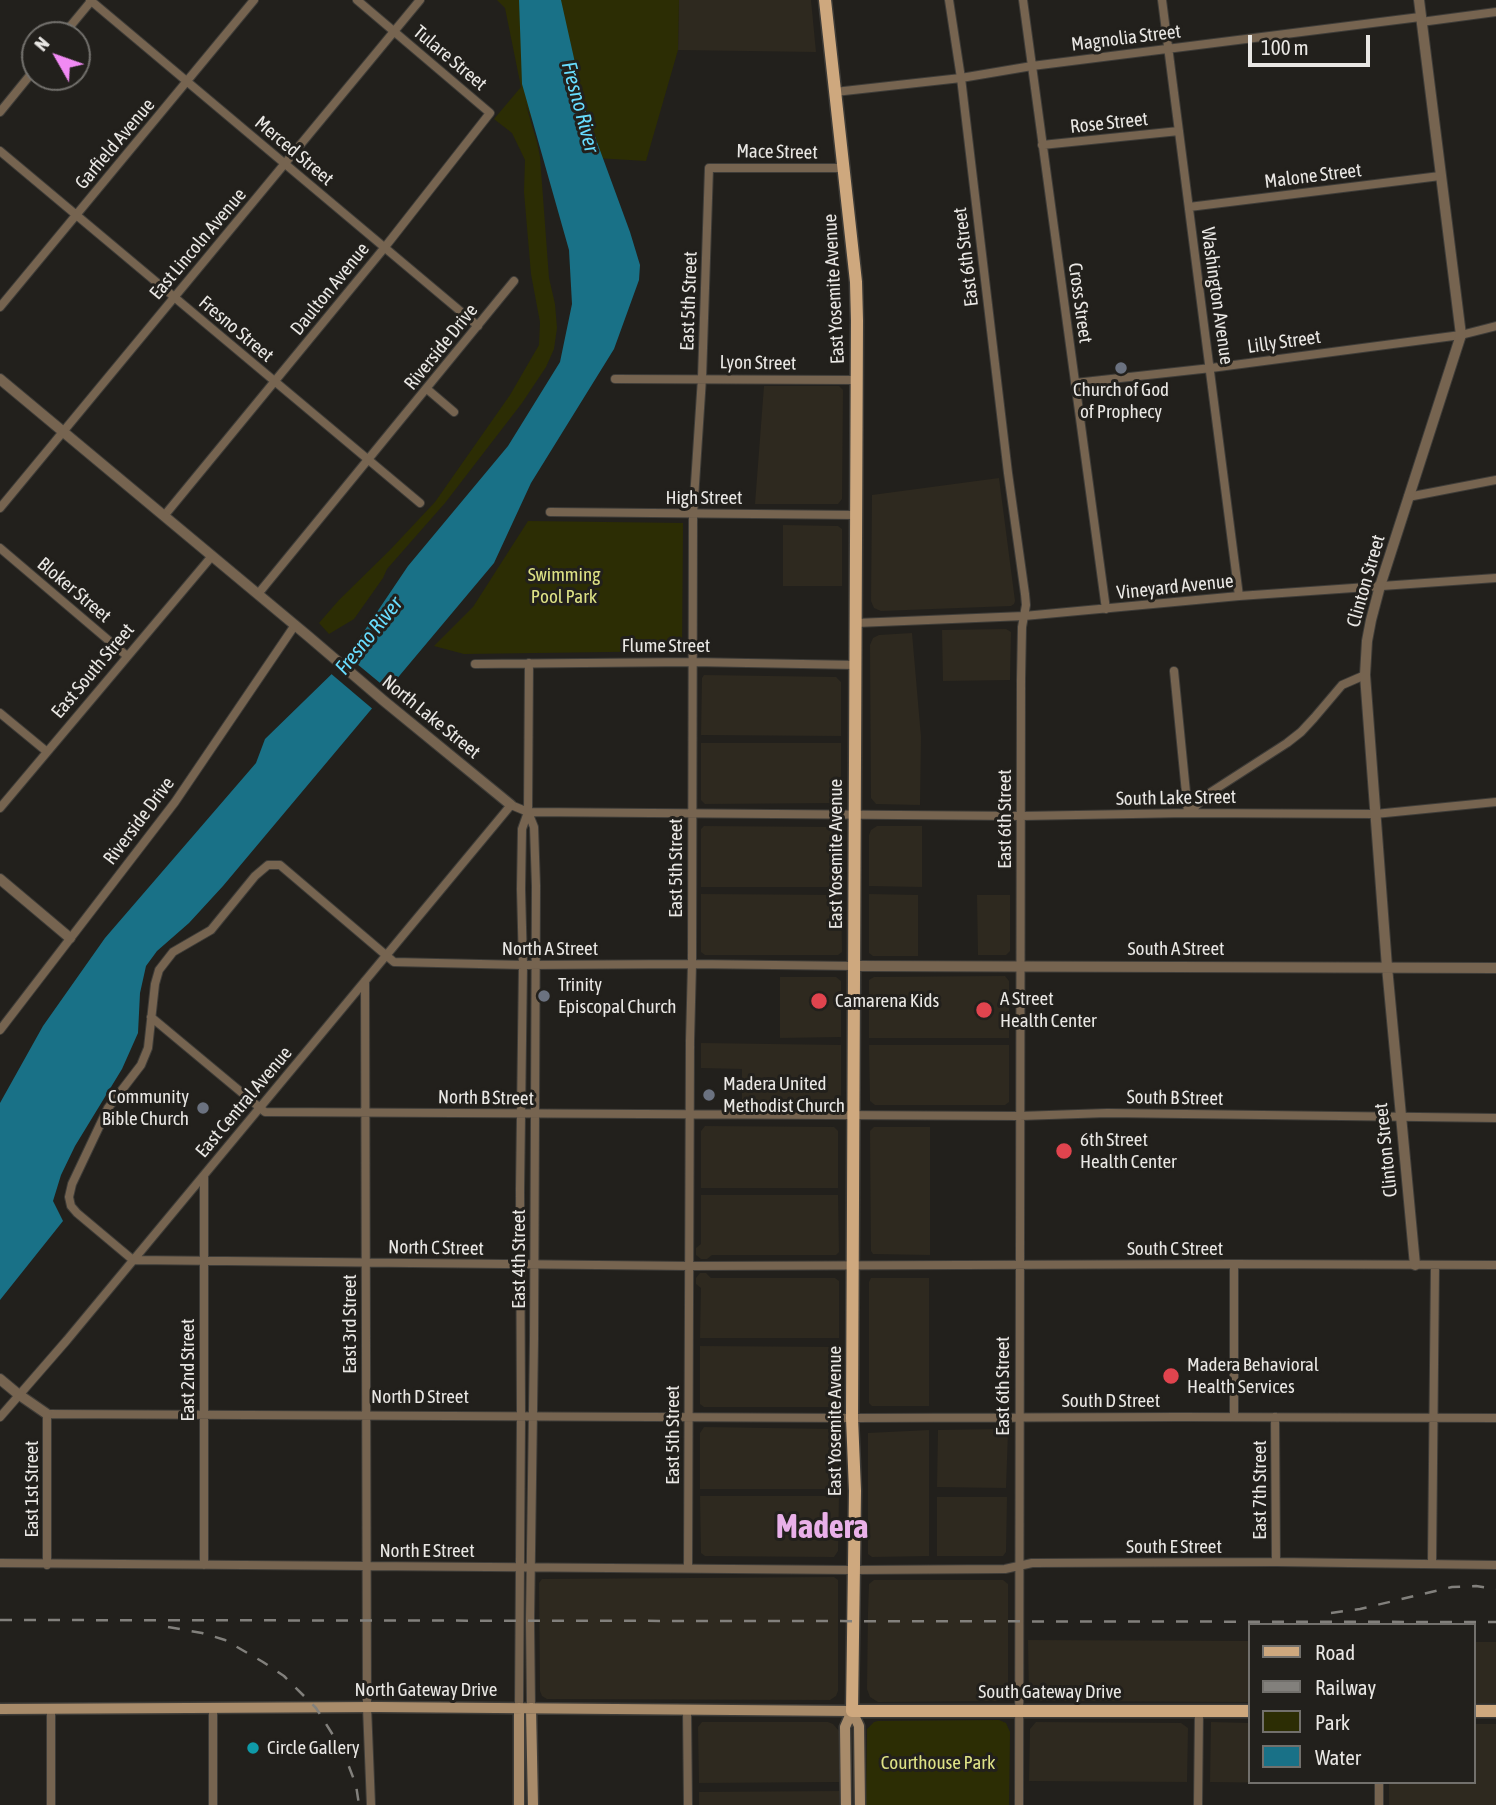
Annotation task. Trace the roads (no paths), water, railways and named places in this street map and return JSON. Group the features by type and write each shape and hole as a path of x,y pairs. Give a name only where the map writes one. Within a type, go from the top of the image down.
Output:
{"main road":[{"name":"East Yosemite Avenue","path":"825,0 856,282 858,380 852,1711"},
{"name":"North Gateway Drive","path":"0,1709 367,1707 852,1711"},
{"path":"519,1708 519,1805"},
{"path":"531,1708 533,1805"},
{"path":"846,1805 845,1727 852,1711"},
{"path":"852,1711 859,1726 860,1805"},
{"name":"South Gateway Drive","path":"852,1711 1248,1711"},
{"path":"1475,1711 1496,1711"}],"street":[{"name":"Merced Street","path":"91,0 478,326"},
{"path":"74,21 91,0"},
{"name":"Garfield Avenue","path":"0,307 254,0"},
{"name":"Tulare Street","path":"357,0 490,113"},
{"name":"East Lincoln Avenue","path":"0,508 420,0"},
{"name":"East 6th Street","path":"949,0 1025,594 1022,627 1020,965 1019,1805"},
{"name":"Cross Street","path":"1023,0 1106,609"},
{"name":"Washington Avenue","path":"1162,0 1239,596"},
{"name":"Clinton Street","path":"1415,1265 1387,968 1365,675 1367,641 1380,586 1461,335 1419,0"},
{"name":"Magnolia Street","path":"835,92 961,78 1169,48 1496,12"},
{"path":"0,112 21,86"},
{"name":"Daulton Avenue","path":"164,516 385,247 490,113"},
{"name":"Rose Street","path":"1042,145 1179,131"},
{"name":"Fresno Street","path":"0,151 420,503"},
{"name":"Mace Street","path":"709,168 844,168"},
{"name":"East 5th Street","path":"688,1568 693,514 702,378 709,168"},
{"name":"Malone Street","path":"1189,207 1440,176"},
{"name":"Riverside Drive","path":"258,594 514,281"},
{"name":"Lilly Street","path":"1075,383 1461,335 1496,326"},
{"name":"North Lake Street","path":"0,379 384,702 511,805 528,812 855,816"},
{"name":"Lyon Street","path":"615,379 858,380"},
{"path":"427,389 454,412"},
{"path":"1408,497 1496,480"},
{"name":"High Street","path":"550,512 857,515"},
{"name":"Bloker Street","path":"0,548 127,656"},
{"name":"East South Street","path":"0,808 212,556"},
{"name":"Vineyard Avenue","path":"856,623 1024,616 1239,596 1496,578"},
{"name":"Riverside Drive","path":"0,1030 175,802 295,625"},
{"name":"Flume Street","path":"475,664 692,662 856,666"},
{"name":"East 4th Street","path":"519,1708 523,965 521,889 522,829 528,812 529,663"},
{"path":"1174,671 1188,813"},
{"path":"1188,813 1211,792 1301,732 1342,685 1365,675"},
{"path":"0,713 46,751"},
{"name":"South Lake Street","path":"855,816 1375,814 1496,802"},
{"name":"East Central Avenue","path":"0,1417 68,1340 511,805"},
{"name":"East 4th Street","path":"528,812 534,827 536,965 531,1708"},
{"name":"North A Street","path":"151,1017 155,984 165,961 173,952 211,930 255,876 268,865 280,865 394,962 856,966"},
{"path":"0,879 70,937"},
{"name":"South A Street","path":"856,966 1496,968"},
{"name":"East 3rd Street","path":"365,981 367,1707 371,1805"},
{"path":"151,1017 259,1108"},
{"path":"133,1260 77,1213 71,1206 69,1197 72,1184 108,1108 141,1065 148,1048 151,1017"},
{"name":"North B Street","path":"259,1108 265,1112 854,1116"},
{"name":"South B Street","path":"854,1116 1107,1113 1496,1118"},
{"name":"East 2nd Street","path":"204,1175 204,1565"},
{"name":"North C Street","path":"133,1260 854,1266"},
{"name":"East 7th Street","path":"1234,1264 1234,1417"},
{"path":"1432,1563 1435,1265"},
{"name":"South C Street","path":"854,1266 1496,1265"},
{"path":"0,1379 47,1414"},
{"name":"North D Street","path":"47,1414 852,1418"},
{"name":"East 1st Street","path":"47,1414 47,1565"},
{"name":"South D Street","path":"852,1418 1496,1418"},
{"name":"East 7th Street","path":"1275,1418 1276,1562"},
{"name":"North E Street","path":"0,1563 853,1570"},
{"name":"South E Street","path":"853,1570 1005,1569 1032,1563 1496,1565"},
{"path":"51,1709 51,1805"},
{"path":"213,1709 213,1805"},
{"path":"687,1710 688,1805"},
{"path":"1198,1805 1199,1711"},
{"path":"1379,1784 1379,1805"}],"water":[{"name":"Fresno River","path":"519,0 561,0 586,112 640,265 639,280 614,349 531,483 494,563 223,886 189,923 157,951 146,966 140,993 138,1033 122,1069 75,1146 61,1175 53,1201 63,1221 0,1300 0,1103 43,1026 105,938 256,763 265,739 342,664 408,566 508,446 560,362 572,304 569,250 522,84"}],"railway":[{"path":"1331,1613 1360,1609 1452,1587 1496,1589"},
{"path":"0,1620 1496,1622"},
{"path":"168,1627 225,1640 284,1676 316,1708 343,1751 356,1785 359,1805"}],"place":[{"name":"Church of God of Prophecy","path":"1121,368"},
{"name":"Trinity Episcopal Church","path":"544,996"},
{"name":"Camarena Kids","path":"819,1001"},
{"name":"A Street Health Center","path":"984,1010"},
{"name":"Madera United Methodist Church","path":"709,1095"},
{"name":"Community Bible Church","path":"203,1108"},
{"name":"6th Street Health Center","path":"1064,1151"},
{"name":"Madera Behavioral Health Services","path":"1171,1376"},
{"name":"Circle Gallery","path":"253,1748"}],"district":[{"name":"Madera","path":"822,1528"}],"park label":[{"name":"Swimming Pool Park","path":"564,586"},
{"name":"Courthouse Park","path":"938,1763"}]}
